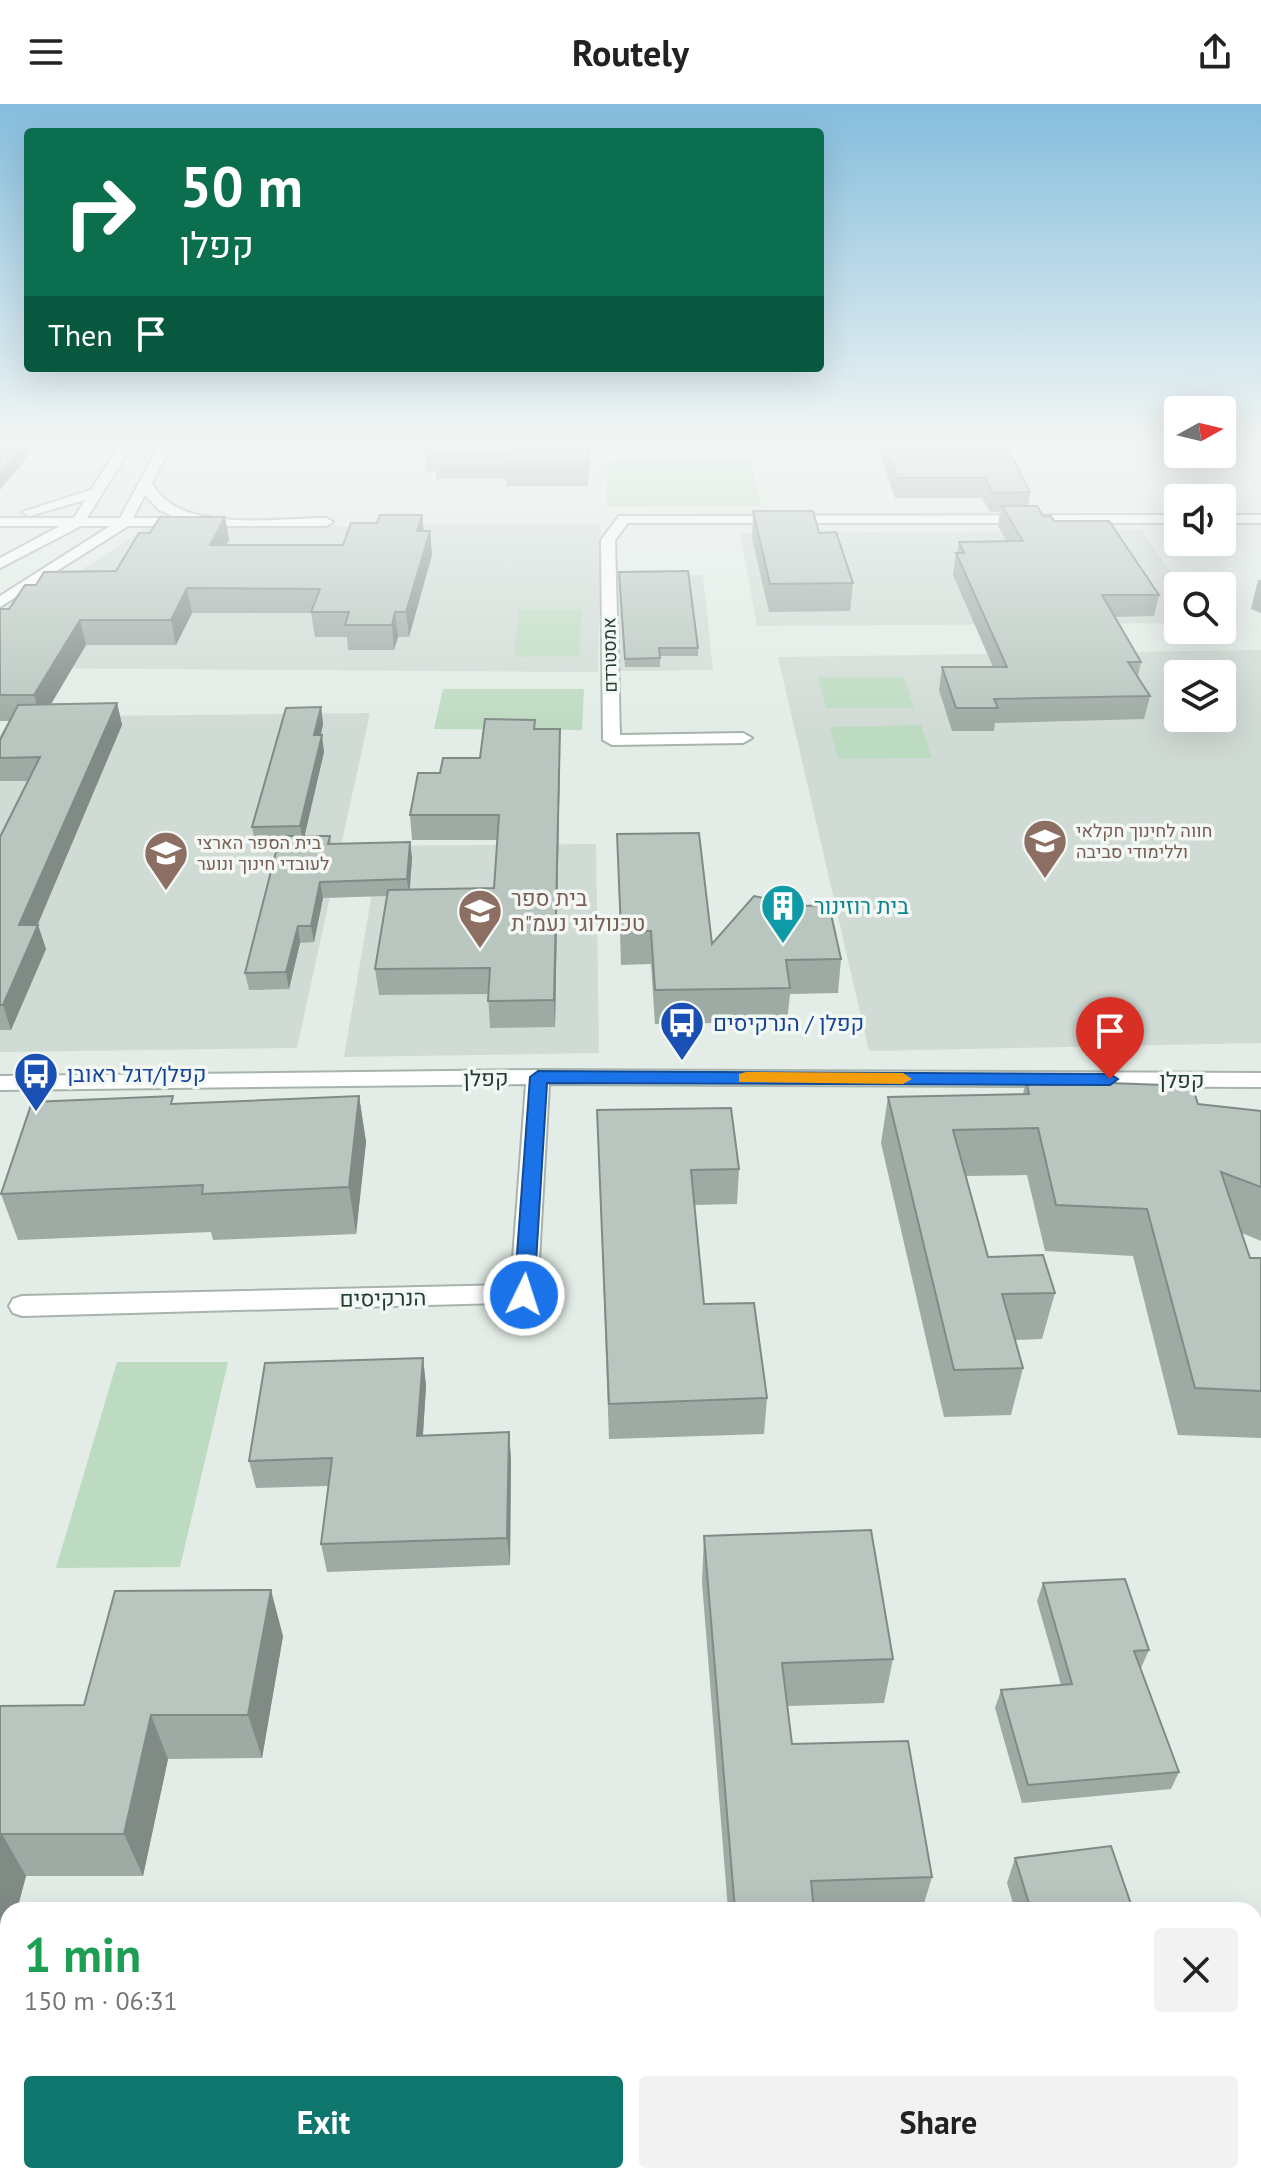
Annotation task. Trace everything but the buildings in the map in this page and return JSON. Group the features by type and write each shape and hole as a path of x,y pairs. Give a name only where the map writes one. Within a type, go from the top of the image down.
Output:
{"street":[{"path":"0,564 52,536"},
{"path":"0,603 104,536"},
{"name":"אמסטרדם","path":"611,536 608,540 612,740 743,738"},
{"path":"0,564 2,542"},
{"name":"קפלן","path":"0,1083 538,1077 1261,1080"},
{"name":"הנרקיסים","path":"22,1306 524,1295 538,1077"}],"shaded area":[{"path":"133,536 601,536 598,672 0,668 0,624"},
{"path":"741,536 1146,536 1170,572 1164,572 1164,623 757,626"},
{"path":"703,575 713,670 617,671 616,576"},
{"name":"חווה לחינוך חקלאי וללימודי סביבה","path":"1261,650 1261,1043 869,1051 778,657"},
{"name":"בית הספר הארצי לעובדי חינוך ונוער","path":"370,713 297,1048 0,1052 0,735 11,717"},
{"name":"בית ספר טכנולוגי נעמ\"ת","path":"596,844 599,1053 344,1057 380,846"}],"green space":[{"path":"519,609 581,609 580,656 514,657"},
{"path":"818,677 904,677 914,708 826,708"},
{"path":"443,689 584,689 582,730 434,729"},
{"path":"921,725 932,758 838,759 830,727"},
{"path":"117,1362 228,1362 180,1567 56,1568"}],"slow traffic":[{"path":"746,1078 903,1079"}],"place":[{"name":"חווה לחינוך חקלאי וללימודי סביבה","path":"1045,880"},
{"name":"בית הספר הארצי לעובדי חינוך ונוער","path":"166,892"},
{"name":"בית רוזינור","path":"783,945"},
{"name":"בית ספר טכנולוגי נעמ\"ת","path":"480,950"},
{"name":"קפלן / הנרקיסים","path":"682,1062"},
{"name":"קפלן/דגל ראובן","path":"36,1113"}],"route":[{"path":"524,1295 538,1077 1110,1079"}]}
